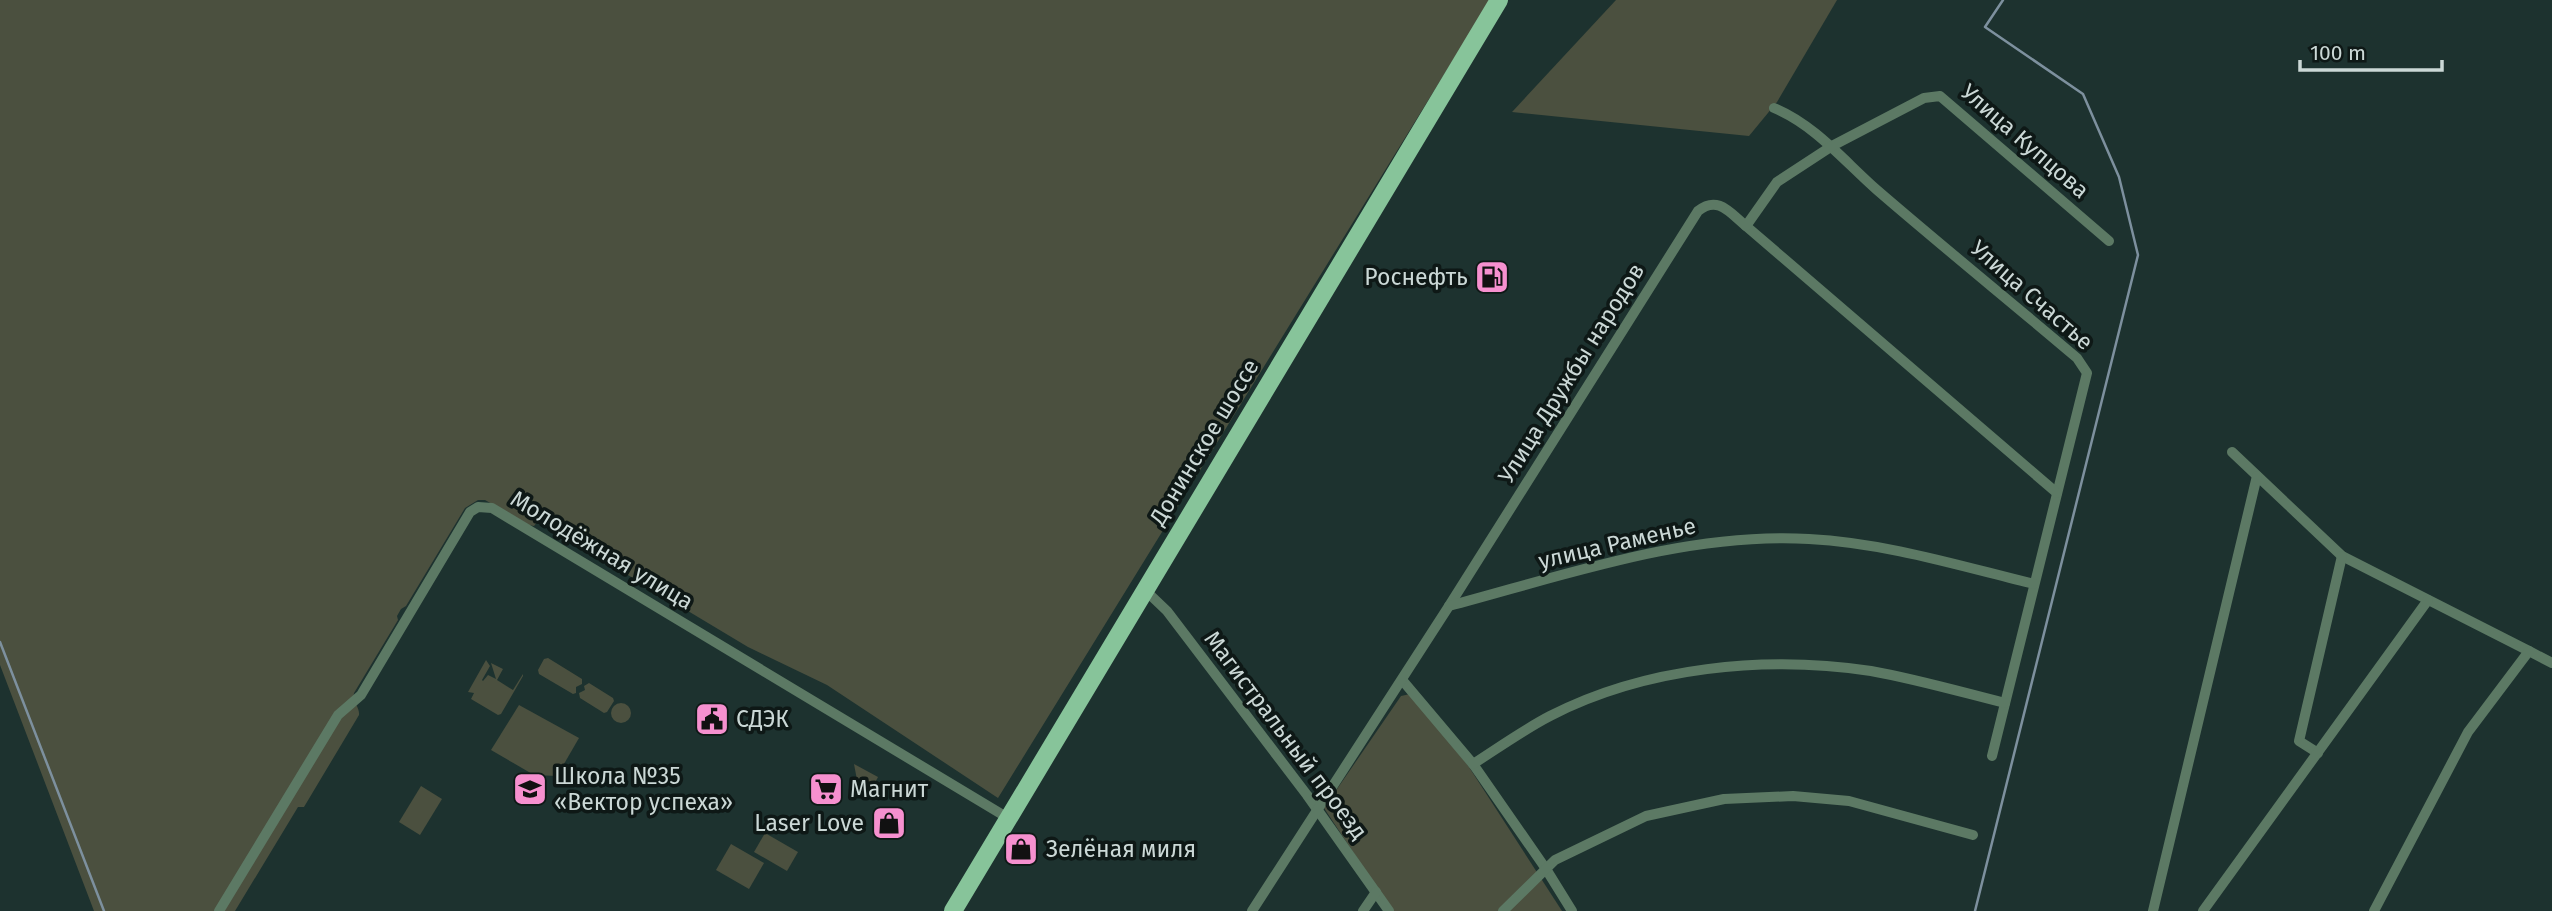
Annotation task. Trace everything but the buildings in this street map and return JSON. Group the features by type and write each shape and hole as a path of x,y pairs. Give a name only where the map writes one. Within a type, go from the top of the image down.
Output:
{"main road":[{"name":"Донинское шоссе","path":"953,911 1499,0"}],"street":[{"name":"Улица Купцова","path":"1832,146 1924,98 1940,96 2109,241"},
{"name":"Улица Счастье","path":"1774,108 1791,115 1832,146 1876,188 2077,358 2087,373 1992,756"},
{"path":"1746,226 1777,182 1832,146"},
{"name":"Улица Дружбы народов","path":"1450,606 1698,211 1714,203 1746,226 2057,493"},
{"path":"2232,452 2342,556 2552,663"},
{"path":"2152,911 2257,476"},
{"name":"Молодёжная улица","path":"219,911 338,715 361,695 470,512 478,507 492,508 1008,818"},
{"name":"улица Раменье","path":"1450,606 1663,551 1711,542 1758,539 1809,539 1900,551 2034,584"},
{"path":"2318,753 2299,741 2342,556"},
{"name":"Магистральный проезд","path":"1144,590 1167,611 1318,810 1389,911"},
{"path":"2203,911 2428,600"},
{"path":"1252,911 1450,606"},
{"path":"2374,911 2468,733 2529,651"},
{"path":"1473,764 1549,716 1603,693 1678,674 1727,666 1809,666 1871,671 2005,703"},
{"path":"1403,681 1473,764 1572,911"},
{"path":"1503,911 1555,860 1646,816 1724,799 1793,796 1849,801 1973,835"},
{"path":"1363,911 1376,892"}],"green space":[{"path":"0,0 1490,0 998,798 827,685 748,647 538,521 534,526 529,525 485,500 478,500 465,508 406,606 401,609 398,620 354,693 359,715 304,807 298,807 235,911 94,911 0,665"},
{"path":"1616,0 1837,0 1777,102 1749,136 1512,112"},
{"path":"548,658 582,679 582,684 576,687 576,693 573,694 539,674 538,670 544,659"},
{"path":"486,660 490,666 483,681 488,675 496,679 491,663 503,669 497,680 513,690 523,674 498,715 471,699 474,693 468,692"},
{"path":"589,683 613,698 614,701 607,712 604,713 580,698 579,693 585,690 584,686"},
{"path":"1410,694 1467,764 1562,911 1392,911 1324,808 1401,696"},
{"path":"621,703 628,706 631,713 628,720 621,723 614,720 611,713 614,706"},
{"path":"519,705 579,738 557,776 534,775 491,750"},
{"path":"854,764 878,777 868,796 859,791"},
{"path":"421,786 442,799 420,835 399,822"},
{"path":"765,833 798,852 787,871 754,852"},
{"path":"731,844 764,863 749,889 716,870"}],"waterway":[{"path":"1975,911 2138,255 2119,177 2083,94 1985,27 2003,0"},
{"path":"0,642 104,911"}],"place":[{"name":"Роснефть","path":"1492,277"},
{"name":"СДЭК","path":"712,719"},
{"name":"Школа №35 «Вектор успеха»","path":"530,789"},
{"name":"Магнит","path":"826,789"},
{"name":"Laser Love","path":"889,823"},
{"name":"Зелёная миля","path":"1021,849"}]}
